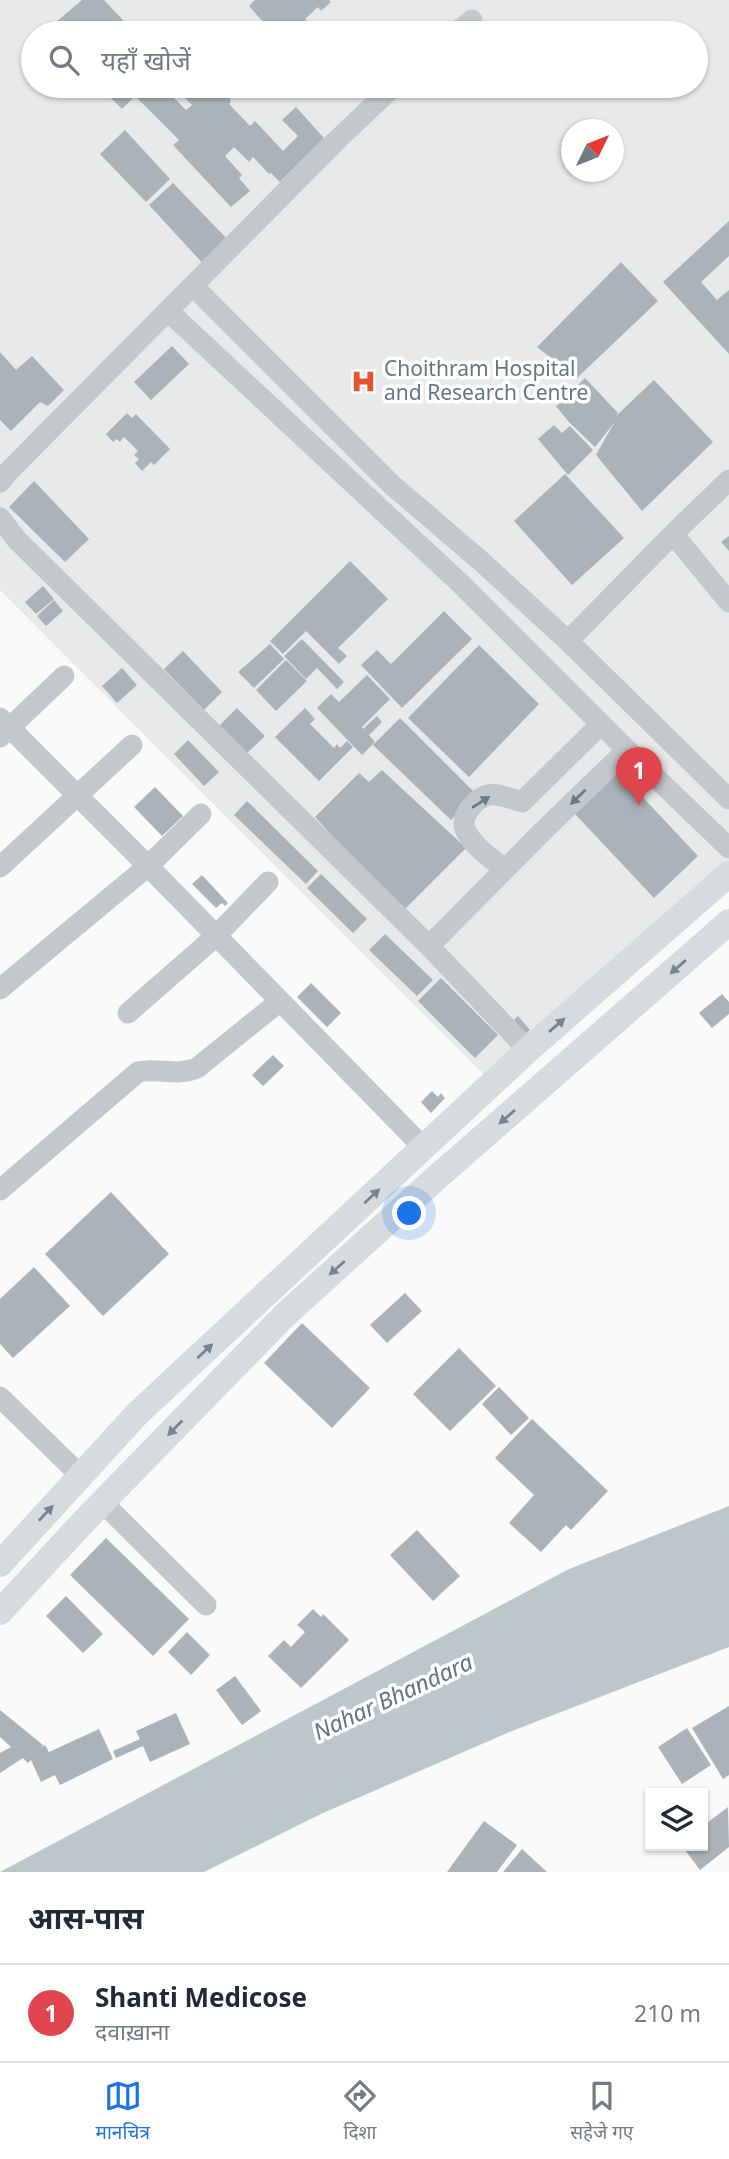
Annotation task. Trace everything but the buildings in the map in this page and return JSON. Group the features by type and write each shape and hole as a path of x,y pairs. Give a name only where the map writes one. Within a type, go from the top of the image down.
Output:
{"main road":[{"path":"0,1564 137,1414 528,1050 727,879"},
{"path":"0,1612 102,1502 285,1315 729,922"}],"lane":[{"path":"0,482 381,98"},
{"path":"193,286 391,484 568,641 729,799"},
{"path":"168,311 461,584 729,848"},
{"path":"568,641 729,480"},
{"path":"0,518 17,540 429,946 528,1050"},
{"path":"673,534 729,602"},
{"path":"461,584 482,562"},
{"path":"64,676 3,728 78,795 424,1148"},
{"path":"522,802 601,724"},
{"path":"0,867 132,745"},
{"path":"429,946 627,750"},
{"path":"505,869 471,839 465,830 466,813 488,795 498,795 522,802 543,831"},
{"path":"0,989 148,866 201,814"},
{"path":"128,1013 216,936 268,882"},
{"path":"0,1190 138,1072 150,1069 184,1073 197,1068 280,1001"},
{"path":"0,1397 80,1476"},
{"path":"102,1502 206,1605"}],"shaded area":[{"name":"Choithram Hospital and Research Centre","path":"0,0 729,0 729,863 483,1074 0,590"}],"water":[{"name":"Nahar Bhandara","path":"729,1506 729,1647 512,1731 323,1813 204,1872 0,1872 569,1569"}],"place":[{"name":"Choithram Hospital and Research Centre","path":"364,381"},
{"name":"Shanti Medicose","path":"639,805"}]}
